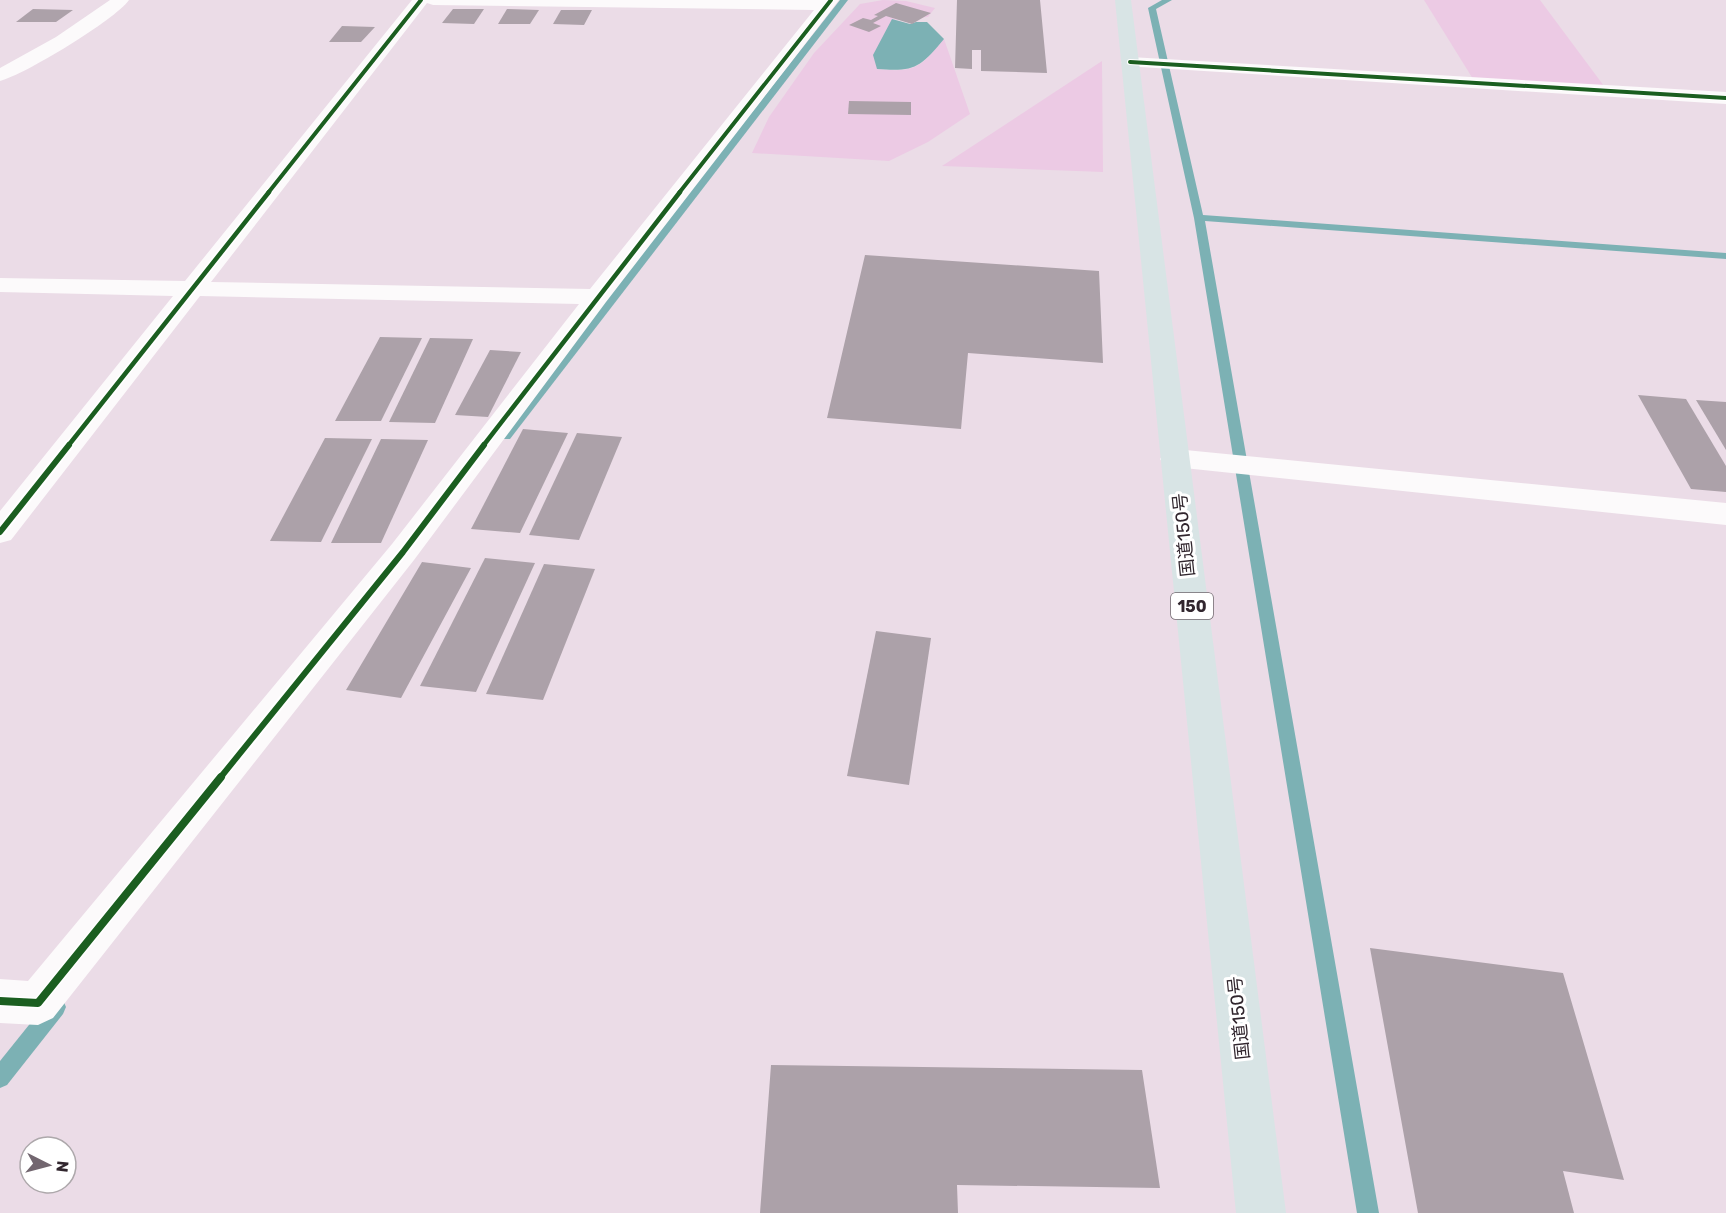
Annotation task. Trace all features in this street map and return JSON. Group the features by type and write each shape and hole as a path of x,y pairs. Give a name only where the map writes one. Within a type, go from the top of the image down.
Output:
{"highway":[{"name":"国道150号","path":"1123,0 1261,1213"}],"street":[{"path":"0,75 69,39 122,0"},
{"path":"0,532 421,0"},
{"path":"433,0 829,3"},
{"path":"0,1001 38,1003 403,552 597,297 829,3"},
{"path":"1130,63 1726,98"},
{"path":"0,285 597,297"},
{"path":"1175,459 1726,514"}],"shaded area":[{"path":"883,0 906,1 935,8 928,17 892,20 877,69 900,70 916,66 929,56 944,39 970,114 928,142 889,161 752,153 769,117 814,53 860,4"},
{"path":"1424,0 1540,0 1604,86 1473,79"},
{"path":"1102,61 1103,172 942,166"}],"water":[{"path":"892,19 910,24 927,22 944,39 929,56 915,66 900,70 877,69 873,55"}],"building":[{"path":"957,0 1040,0 1047,73 981,71 981,50 972,50 972,69 955,68"},
{"path":"896,3 931,13 912,24 886,16 873,23 881,26 869,32 849,25 863,18 871,20 878,16 874,15"},
{"path":"33,9 73,10 56,22 16,22"},
{"path":"453,9 484,9 474,24 442,23"},
{"path":"507,9 539,10 530,24 498,24"},
{"path":"561,10 592,10 584,25 553,24"},
{"path":"342,26 375,27 361,42 329,42"},
{"path":"849,101 911,102 911,115 848,114"},
{"path":"865,255 1099,271 1103,363 968,353 961,429 827,418"},
{"path":"380,337 422,338 381,421 335,421"},
{"path":"430,338 473,339 435,423 389,422"},
{"path":"490,350 521,352 488,417 455,415"},
{"path":"1638,395 1686,399 1726,466 1726,492 1691,489"},
{"path":"1696,400 1726,402 1726,450"},
{"path":"523,429 568,433 520,533 471,529"},
{"path":"577,433 622,437 579,540 529,535"},
{"path":"325,438 372,439 321,542 270,541"},
{"path":"381,439 428,440 381,543 331,543"},
{"path":"485,558 535,563 476,692 420,686"},
{"path":"422,562 471,568 401,698 346,690"},
{"path":"544,564 595,569 543,700 486,694"},
{"path":"876,631 931,638 909,785 847,776"},
{"path":"1370,948 1563,973 1624,1180 1563,1171 1574,1213 1418,1213"},
{"path":"771,1065 1142,1070 1160,1188 957,1185 958,1213 760,1213"}],"waterway":[{"path":"505,436 844,0"},
{"path":"1168,0 1152,8 1199,218"},
{"path":"1199,218 1726,256"},
{"path":"1199,218 1368,1213"},
{"path":"0,1078 56,1007"}],"cycle path":[{"path":"0,532 421,0"},
{"path":"0,1001 38,1003 403,552 597,297 831,0"},
{"path":"1130,62 1726,98"}]}
